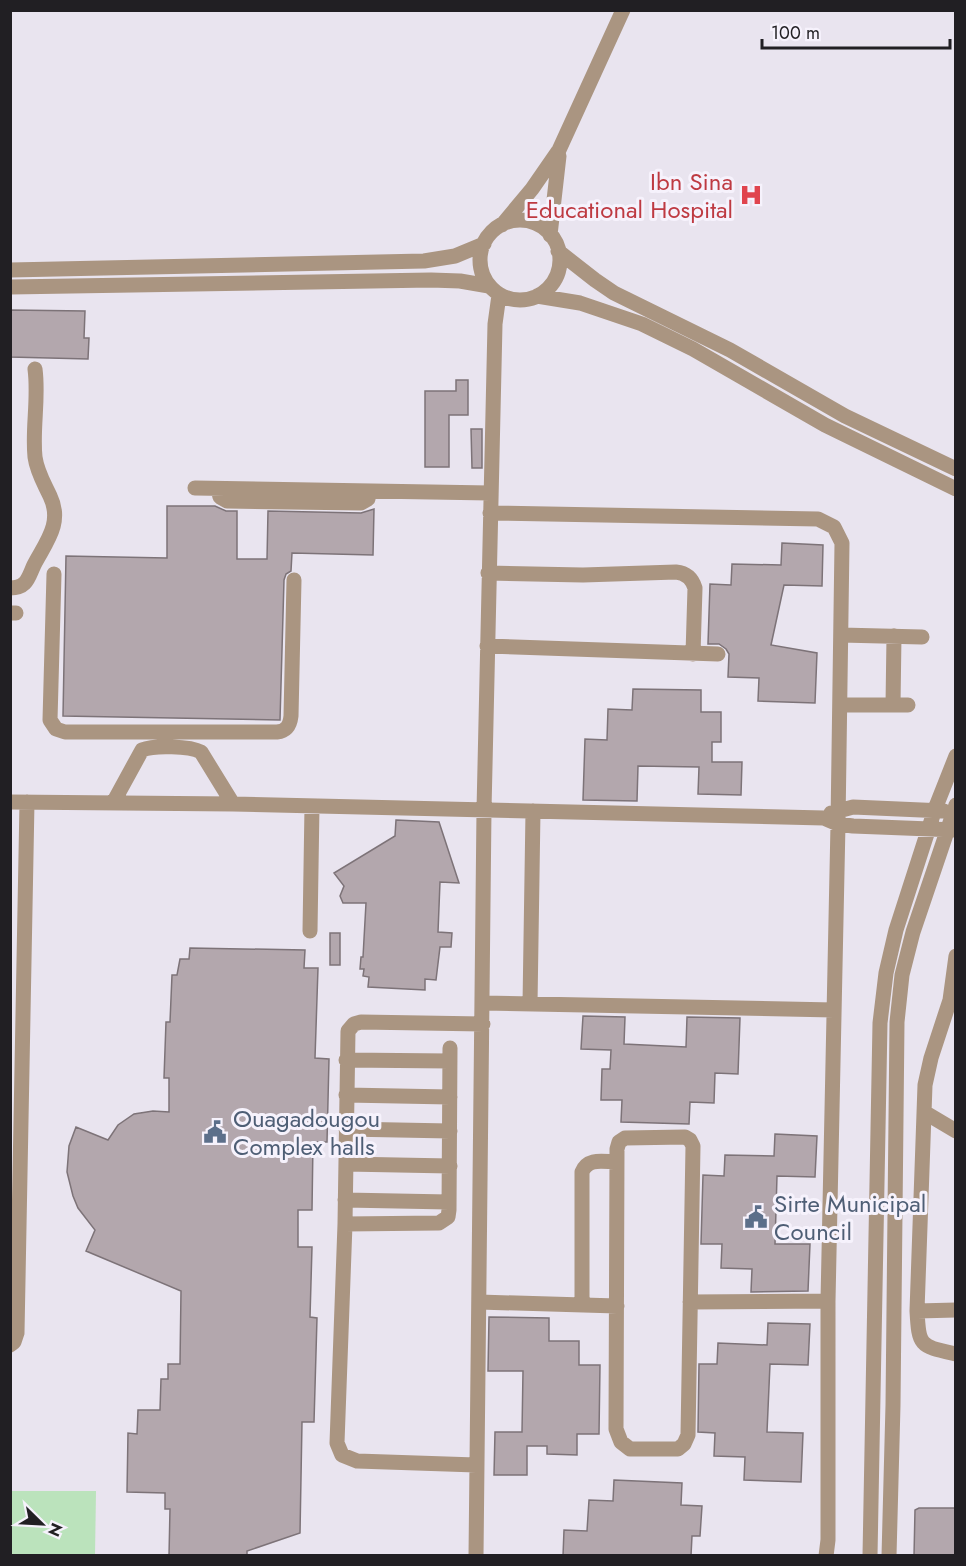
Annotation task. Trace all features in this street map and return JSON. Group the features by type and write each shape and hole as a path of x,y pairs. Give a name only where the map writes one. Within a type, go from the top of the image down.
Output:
{"street":[{"path":"558,251 556,277 545,291 537,296 522,300 506,298 494,290 484,278 480,261 488,236 502,225 560,150 622,10"},
{"path":"550,235 560,150"},
{"path":"502,225 528,221 544,229 550,235 558,251 614,293 730,350 845,416 956,469"},
{"path":"10,270 424,261 455,256 484,244"},
{"path":"10,287 431,280 460,281 494,290"},
{"path":"476,1556 484,810 494,290"},
{"path":"537,296 580,303 642,324 693,349 825,425 956,489"},
{"path":"10,588 21,587 27,582 50,540 54,525 52,502 38,473 35,456 37,391 35,369"},
{"path":"195,488 490,494"},
{"path":"490,513 818,519 834,527 842,543 828,1301 828,1540 826,1556"},
{"path":"488,573 583,575 676,572 685,574 692,579 695,588 693,654"},
{"path":"54,574 50,717 53,727 62,732 168,740 277,732 288,727 291,716 294,580"},
{"path":"841,635 922,637"},
{"path":"840,705 901,705 894,636"},
{"path":"487,646 718,654"},
{"path":"113,803 142,750 168,740 201,752 233,804"},
{"path":"870,1556 880,1023 886,973 894,941 935,809 956,756"},
{"path":"10,802 233,804 838,817 883,828 951,831"},
{"path":"10,1345 14,1342 17,1333 14,1289 17,1017 27,802"},
{"path":"310,931 312,806"},
{"path":"838,817 853,807 954,811 951,831 912,932 902,975 897,1022 889,1556"},
{"path":"883,828 884,808"},
{"path":"530,1004 533,811"},
{"path":"956,956 952,1007 928,1071 924,1112 917,1311 919,1338 923,1343 934,1349 956,1354"},
{"path":"483,1003 834,1010"},
{"path":"476,1464 357,1461 347,1458 339,1450 337,1443 345,1224 348,1031 357,1022 483,1024"},
{"path":"345,1224 439,1223 448,1217 450,1166 450,1055 346,1060"},
{"path":"346,1095 450,1097"},
{"path":"924,1112 956,1131"},
{"path":"346,1129 450,1131"},
{"path":"685,1137 693,1146 690,1302 688,1435 684,1444 678,1449 630,1449 621,1442 616,1429 617,1162 619,1142 625,1138 685,1137"},
{"path":"582,1305 582,1172 591,1162 617,1162"},
{"path":"346,1164 450,1166"},
{"path":"345,1200 449,1202"},
{"path":"690,1302 828,1301"},
{"path":"479,1302 616,1306"},
{"path":"917,1311 956,1310"}],"green space":[{"path":"11,1491 96,1491 95,1555 11,1555"}],"building":[{"path":"10,310 85,311 84,338 89,338 88,359 10,357"},
{"path":"456,380 468,380 468,415 449,415 449,467 425,467 425,391 456,391"},
{"path":"471,429 482,429 482,468 472,468"},
{"path":"167,506 215,506 226,511 237,511 237,559 267,559 268,511 361,513 374,509 373,555 292,553 291,571 286,574 284,580 280,720 63,716 66,556 167,558"},
{"path":"782,543 823,545 822,586 784,585 771,645 817,653 815,703 758,701 759,678 728,677 729,654 726,649 719,644 708,644 710,584 731,585 732,564 781,565"},
{"path":"633,689 701,690 701,712 721,712 721,742 712,742 712,762 742,762 741,795 698,794 699,767 638,766 637,801 583,800 585,739 607,740 608,709 632,710"},
{"path":"396,820 439,822 459,883 440,882 438,932 452,933 451,947 440,947 436,980 425,979 425,990 368,987 369,977 363,976 364,969 360,969 361,957 363,957 366,903 343,903 340,896 344,886 334,873 395,836"},
{"path":"330,933 340,933 340,965 330,965"},
{"path":"190,948 305,950 304,968 318,968 315,1058 329,1059 327,1142 313,1142 312,1210 298,1210 298,1247 312,1247 310,1317 317,1318 314,1422 302,1422 300,1533 247,1551 247,1556 169,1556 170,1509 165,1509 165,1493 127,1492 128,1433 137,1434 138,1410 160,1410 161,1379 168,1379 168,1364 180,1364 181,1291 86,1251 95,1230 78,1208 67,1172 69,1146 76,1127 108,1140 118,1125 134,1114 153,1111 169,1112 169,1078 164,1078 166,1022 170,1022 172,975 177,975 180,959 189,959"},
{"path":"583,1016 625,1017 624,1044 686,1047 687,1017 740,1018 738,1074 715,1073 714,1103 690,1102 689,1124 621,1122 622,1100 601,1100 602,1069 610,1069 611,1050 581,1049"},
{"path":"775,1134 817,1136 815,1177 777,1176 775,1244 810,1244 808,1291 751,1292 752,1269 721,1268 722,1244 701,1244 703,1175 724,1176 725,1155 774,1156"},
{"path":"489,1317 549,1318 549,1341 579,1341 579,1365 600,1365 599,1434 577,1434 577,1455 547,1454 547,1446 527,1446 527,1475 494,1475 495,1432 522,1432 523,1371 488,1371"},
{"path":"768,1323 810,1324 808,1365 770,1364 767,1432 803,1433 801,1482 744,1480 745,1457 714,1456 715,1433 698,1432 699,1364 717,1364 718,1343 767,1345"},
{"path":"614,1480 682,1483 681,1505 702,1506 700,1536 692,1536 691,1556 563,1556 564,1530 587,1531 589,1500 613,1501"},
{"path":"919,1508 956,1508 956,1556 914,1556 915,1510"}],"place":[{"name":"Ibn Sina Educational Hospital","path":"751,195"},
{"name":"Ouagadougou Complex halls","path":"215,1132"},
{"name":"Sirte Municipal Council","path":"756,1217"}]}
